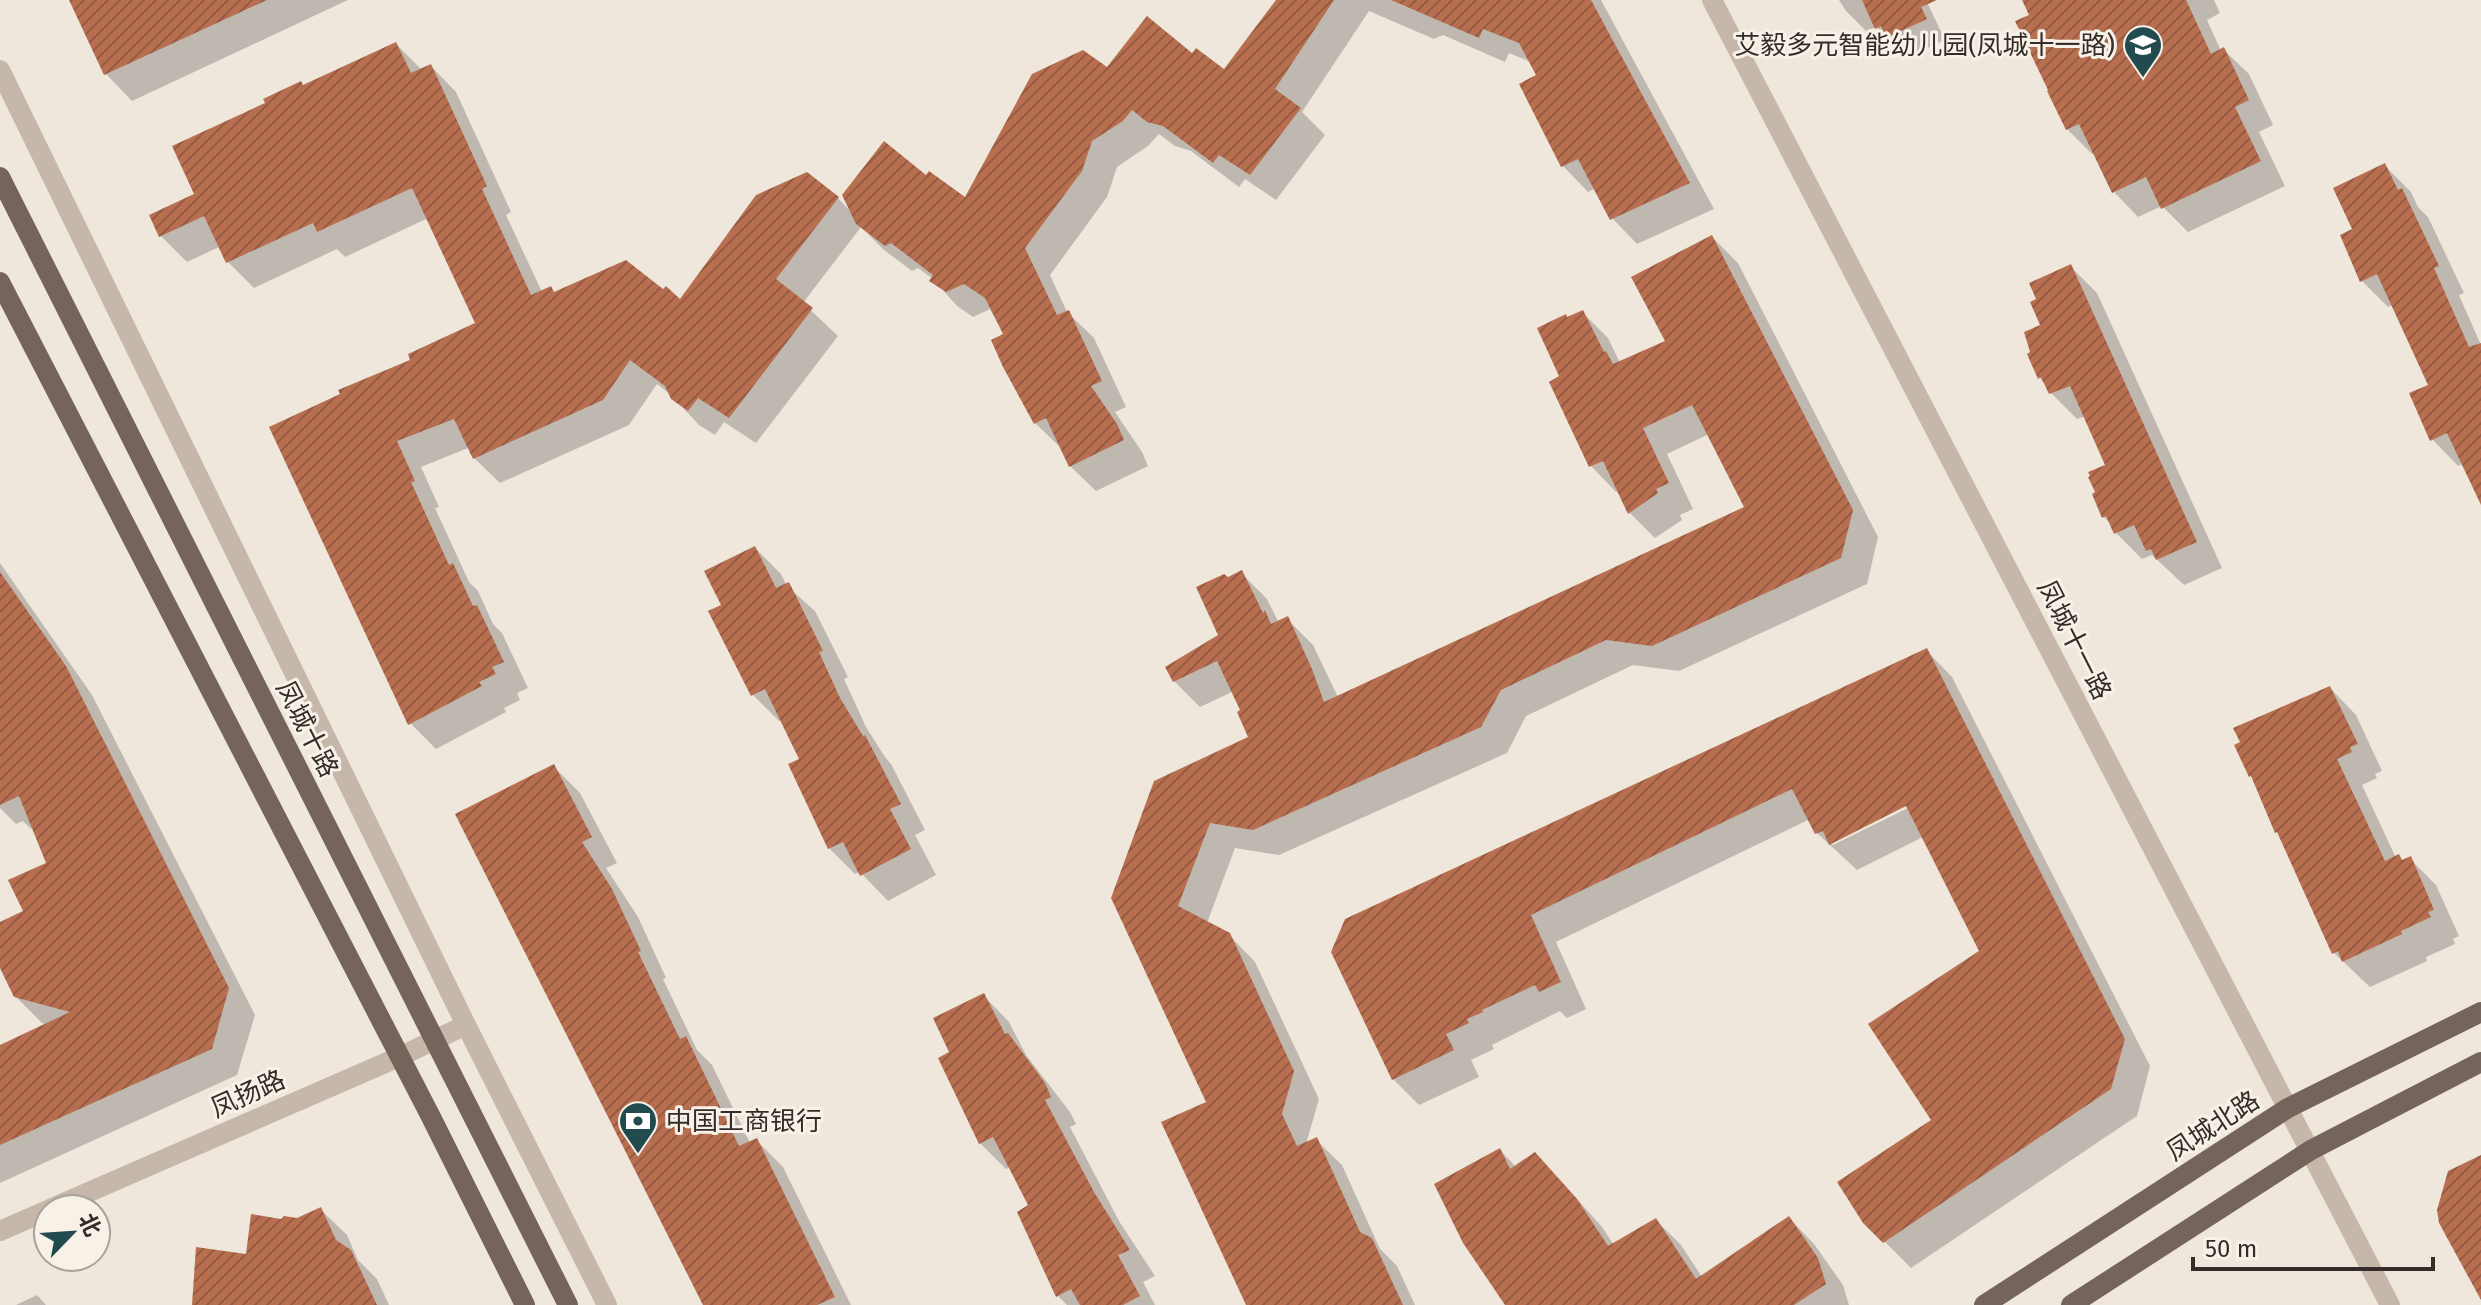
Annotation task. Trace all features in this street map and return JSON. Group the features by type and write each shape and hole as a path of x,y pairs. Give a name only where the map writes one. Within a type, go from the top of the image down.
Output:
{"main road":[{"name":"凤城十路","path":"0,177 568,1305"},
{"path":"0,282 525,1305"},
{"name":"凤城北路","path":"1984,1305 2288,1108 2481,1012"},
{"path":"2071,1305 2311,1150 2481,1062"}],"street":[{"name":"凤城十一路","path":"1712,0 2390,1305"},
{"path":"0,70 466,1025 607,1305"},
{"name":"凤扬路","path":"88,1193 466,1025"},
{"name":"凤扬路","path":"0,1231 32,1217"}],"building":[{"path":"69,0 267,0 104,75"},
{"path":"1276,0 1334,0 1275,89 1301,108 1250,175 1219,155 1213,163 1163,126 1147,122 1132,110 1123,121 1092,141 1082,171 1025,248 1057,315 1069,310 1102,381 1091,386 1124,440 1069,467 1046,418 1034,424 1003,367 991,340 1003,334 985,298 964,284 946,292 929,281 933,275 891,243 885,246 856,224 842,195 884,141 926,175 929,171 965,197 1032,74 1083,50 1107,67 1147,16 1192,53 1196,48 1224,69"},
{"path":"1391,0 1591,0 1690,183 1610,220 1578,159 1561,167 1519,84 1536,75 1519,43 1483,29 1479,38"},
{"path":"1862,0 1937,0 1921,7 1927,19 1886,38 1881,26 1875,29"},
{"name":"艾毅多元智能幼儿园(凤城十一路)","path":"2022,0 2186,0 2211,54 2224,47 2249,100 2235,107 2261,161 2161,209 2146,177 2112,193 2079,124 2066,130 2047,91 2015,21 2029,15"},
{"path":"396,42 411,73 431,64 487,186 482,189 531,295 551,286 554,292 626,260 680,299 756,195 807,172 839,197 776,279 813,308 729,418 698,398 688,411 671,399 665,386 630,360 603,400 473,459 454,419 397,441 415,481 411,482 449,565 453,563 473,606 477,605 504,662 492,667 496,674 479,682 482,686 408,725 269,427 340,394 338,390 410,360 408,354 475,323 412,188 317,232 313,223 226,263 204,216 159,237 149,215 194,194 172,146 265,103 263,99 301,81 303,85"},
{"path":"2385,163 2398,190 2402,188 2439,266 2434,268 2469,347 2481,343 2481,505 2447,433 2430,441 2409,393 2428,385 2377,274 2360,282 2340,235 2352,229 2333,188"},
{"path":"1712,235 1853,510 1841,558 1652,646 1606,640 1501,690 1481,727 1253,830 1210,823 1178,906 1230,933 1294,1071 1282,1114 1297,1146 1317,1137 1360,1232 1372,1238 1403,1305 1246,1305 1161,1122 1206,1102 1111,898 1154,781 1248,737 1237,712 1240,710 1217,661 1173,682 1165,667 1218,635 1196,587 1224,574 1228,577 1242,570 1271,624 1288,616 1324,702 1744,507 1692,405 1643,428 1669,483 1656,489 1658,493 1628,514 1603,461 1589,467 1549,382 1559,376 1537,328 1566,314 1567,317 1583,310 1613,364 1665,341 1631,277"},
{"path":"2071,264 2197,542 2156,560 2151,549 2146,551 2134,525 2114,534 2106,516 2102,518 2092,494 2095,492 2088,472 2105,465 2070,386 2049,394 2041,377 2038,379 2027,354 2030,352 2024,332 2040,325 2030,302 2036,299 2029,283"},
{"path":"755,546 776,588 789,582 823,651 819,652 840,698 865,735 901,804 890,809 911,849 860,876 843,842 828,849 788,764 799,759 765,689 751,696 708,611 721,605 704,571"},
{"path":"0,572 66,666 229,988 212,1049 0,1145 0,1045 70,1012 14,997 0,968 0,922 23,911 8,880 46,863 19,796 0,805"},
{"path":"1927,648 2125,1039 2111,1089 1883,1243 1863,1223 1837,1182 1931,1120 1868,1024 1979,951 1906,806 1829,845 1823,831 1815,834 1792,789 1531,915 1561,982 1539,992 1535,985 1482,1010 1467,1019 1469,1023 1446,1034 1454,1050 1392,1080 1331,952 1345,919"},
{"path":"2330,686 2358,744 2350,747 2352,752 2337,759 2385,861 2399,854 2402,860 2411,856 2434,910 2428,912 2431,917 2401,931 2402,934 2342,962 2338,951 2332,954 2234,745 2240,742 2233,728"},
{"path":"554,764 592,837 582,842 612,889 680,1039 686,1036 739,1146 757,1138 835,1297 817,1305 703,1305 455,814"},
{"path":"984,993 1005,1034 1008,1033 1045,1083 1051,1097 1045,1100 1094,1192 1130,1250 1118,1255 1140,1296 1123,1305 1080,1305 1071,1289 1056,1297 1017,1212 1028,1205 993,1137 979,1144 938,1058 949,1052 933,1018"},
{"path":"1500,1148 1510,1169 1535,1152 1577,1199 1608,1246 1656,1218 1696,1279 1789,1216 1818,1258 1826,1284 1794,1305 1505,1305 1463,1243 1434,1184"},
{"path":"2481,1155 2481,1300 2439,1223 2437,1210 2448,1171"},
{"path":"321,1207 336,1240 351,1250 377,1305 192,1305 196,1247 246,1254 251,1214 297,1218"}],"place":[{"name":"艾毅多元智能幼儿园(凤城十一路)","path":"2143,79"},
{"name":"中国工商银行","path":"638,1155"}]}
